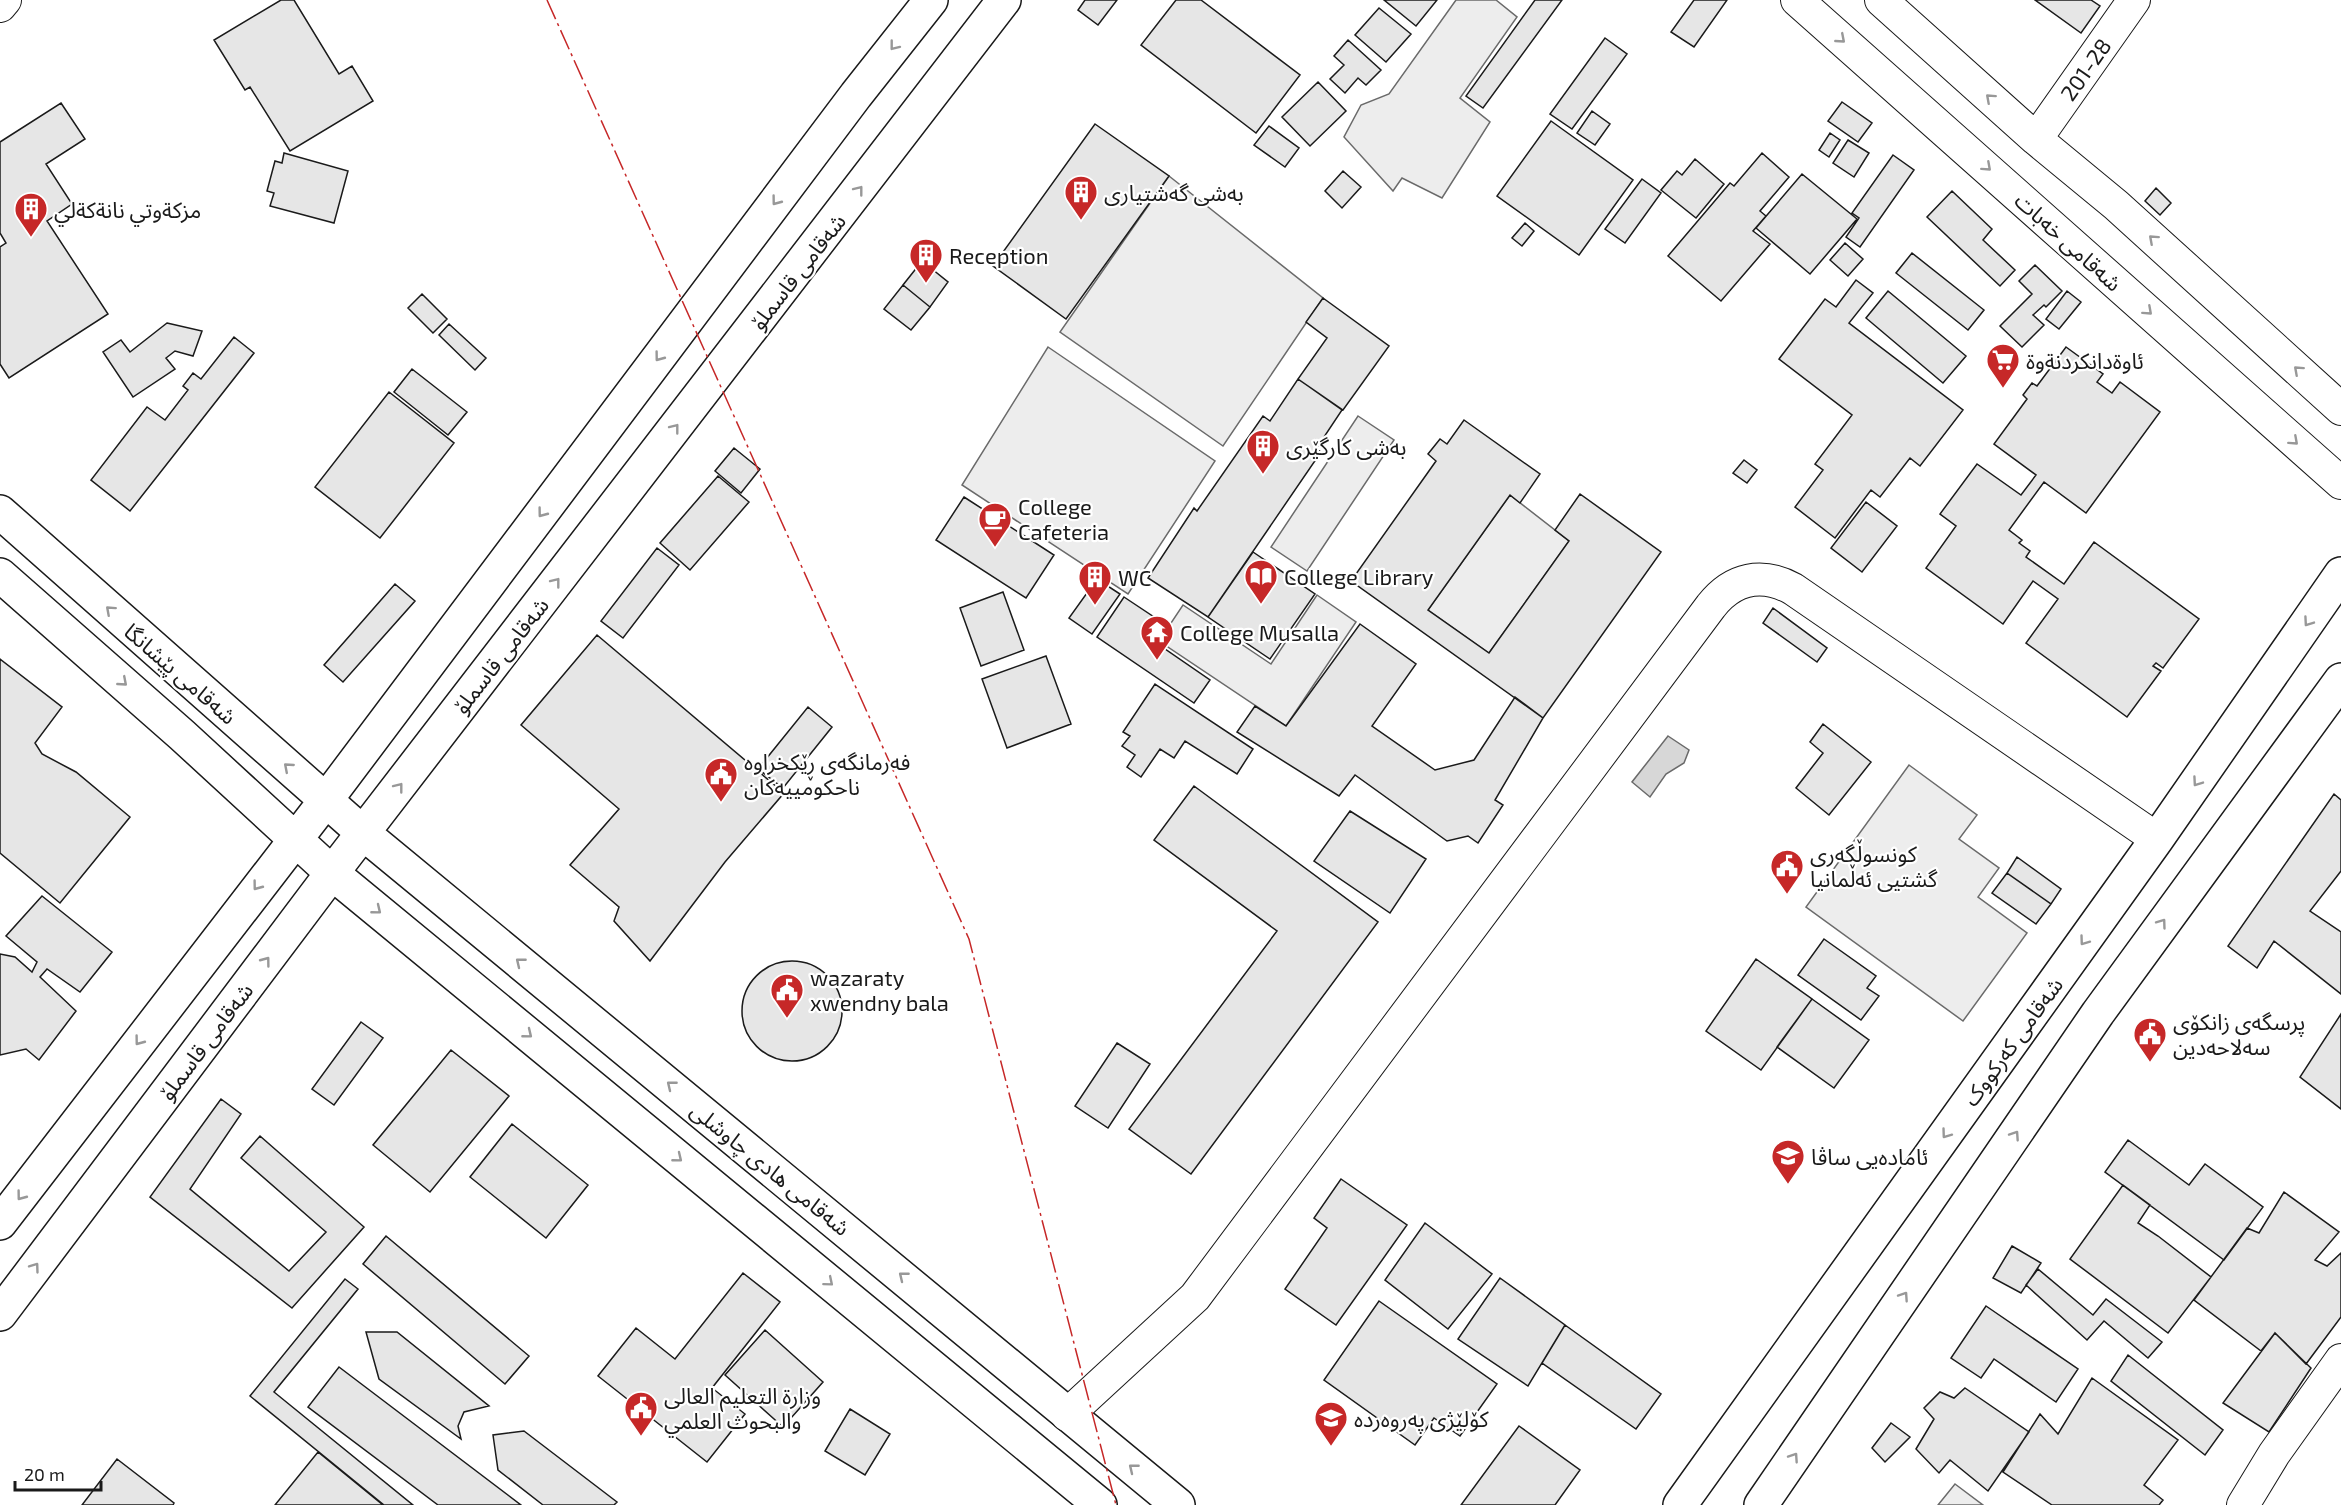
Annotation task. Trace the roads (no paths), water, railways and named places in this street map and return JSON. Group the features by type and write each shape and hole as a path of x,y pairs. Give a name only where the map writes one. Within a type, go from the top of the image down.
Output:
{"main road":[{"path":"0,1223 293,839 326,800 856,95 931,0"},
{"name":"شەقامی قاسملۆ","path":"0,1314 332,873 1005,0"},
{"name":"شەقامی پێشانگا","path":"0,512 363,833"},
{"name":"شەقامی پێشانگا","path":"0,574 183,735 332,873"},
{"name":"شەقامی کەرکووک","path":"1680,1505 2157,839 2341,574"},
{"path":"1761,1505 2105,1004 2341,680"},
{"name":"شەقامی هادی چاوشلی","path":"363,833 988,1346 1067,1415 1178,1505"},
{"path":"332,873 1100,1505"},
{"path":"904,1344 916,1338 926,1328 932,1315 933,1301"},
{"path":"961,1390 964,1368 970,1359 988,1346"}],"street":[{"path":"0,6 5,0"},
{"name":"شەقامی خەبات","path":"1797,0 2341,483"},
{"path":"1881,0 2036,139 2116,205 2341,409"},
{"name":"201-28","path":"2036,139 2134,0"},
{"path":"1067,1415 1195,1297 1720,594 1733,585 1748,579 1764,578 1779,581 1793,589 2157,839"},
{"path":"2243,1505 2274,1454 2341,1360"}],"place":[{"name":"بەشی گەشتیاری","path":"1081,221"},
{"name":"مزكةوتي نانةكةلي","path":"31,238"},
{"name":"Reception","path":"926,284"},
{"name":"ئاوةدانكردنةوة","path":"2003,389"},
{"name":"بەشی کارگێری","path":"1263,475"},
{"name":"College Cafeteria","path":"995,548"},
{"name":"College Library","path":"1261,605"},
{"name":"WC","path":"1095,606"},
{"name":"College Musalla","path":"1157,661"},
{"name":"فەرمانگەی ڕێکخراوە ناحکومییەکان","path":"721,803"},
{"name":"کونسوڵگەری گشتیی ئەڵمانیا","path":"1787,895"},
{"name":"wazaraty xwendny bala","path":"787,1019"},
{"name":"پرسگەی زانکۆی سەلاحەدین","path":"2150,1063"},
{"name":"ئامادەیی ساڤا","path":"1788,1185"},
{"name":"وزارة التعليم العالى والبحوث العلمي","path":"641,1437"},
{"name":"کۆلێژی پەروەردە","path":"1331,1447"}]}
